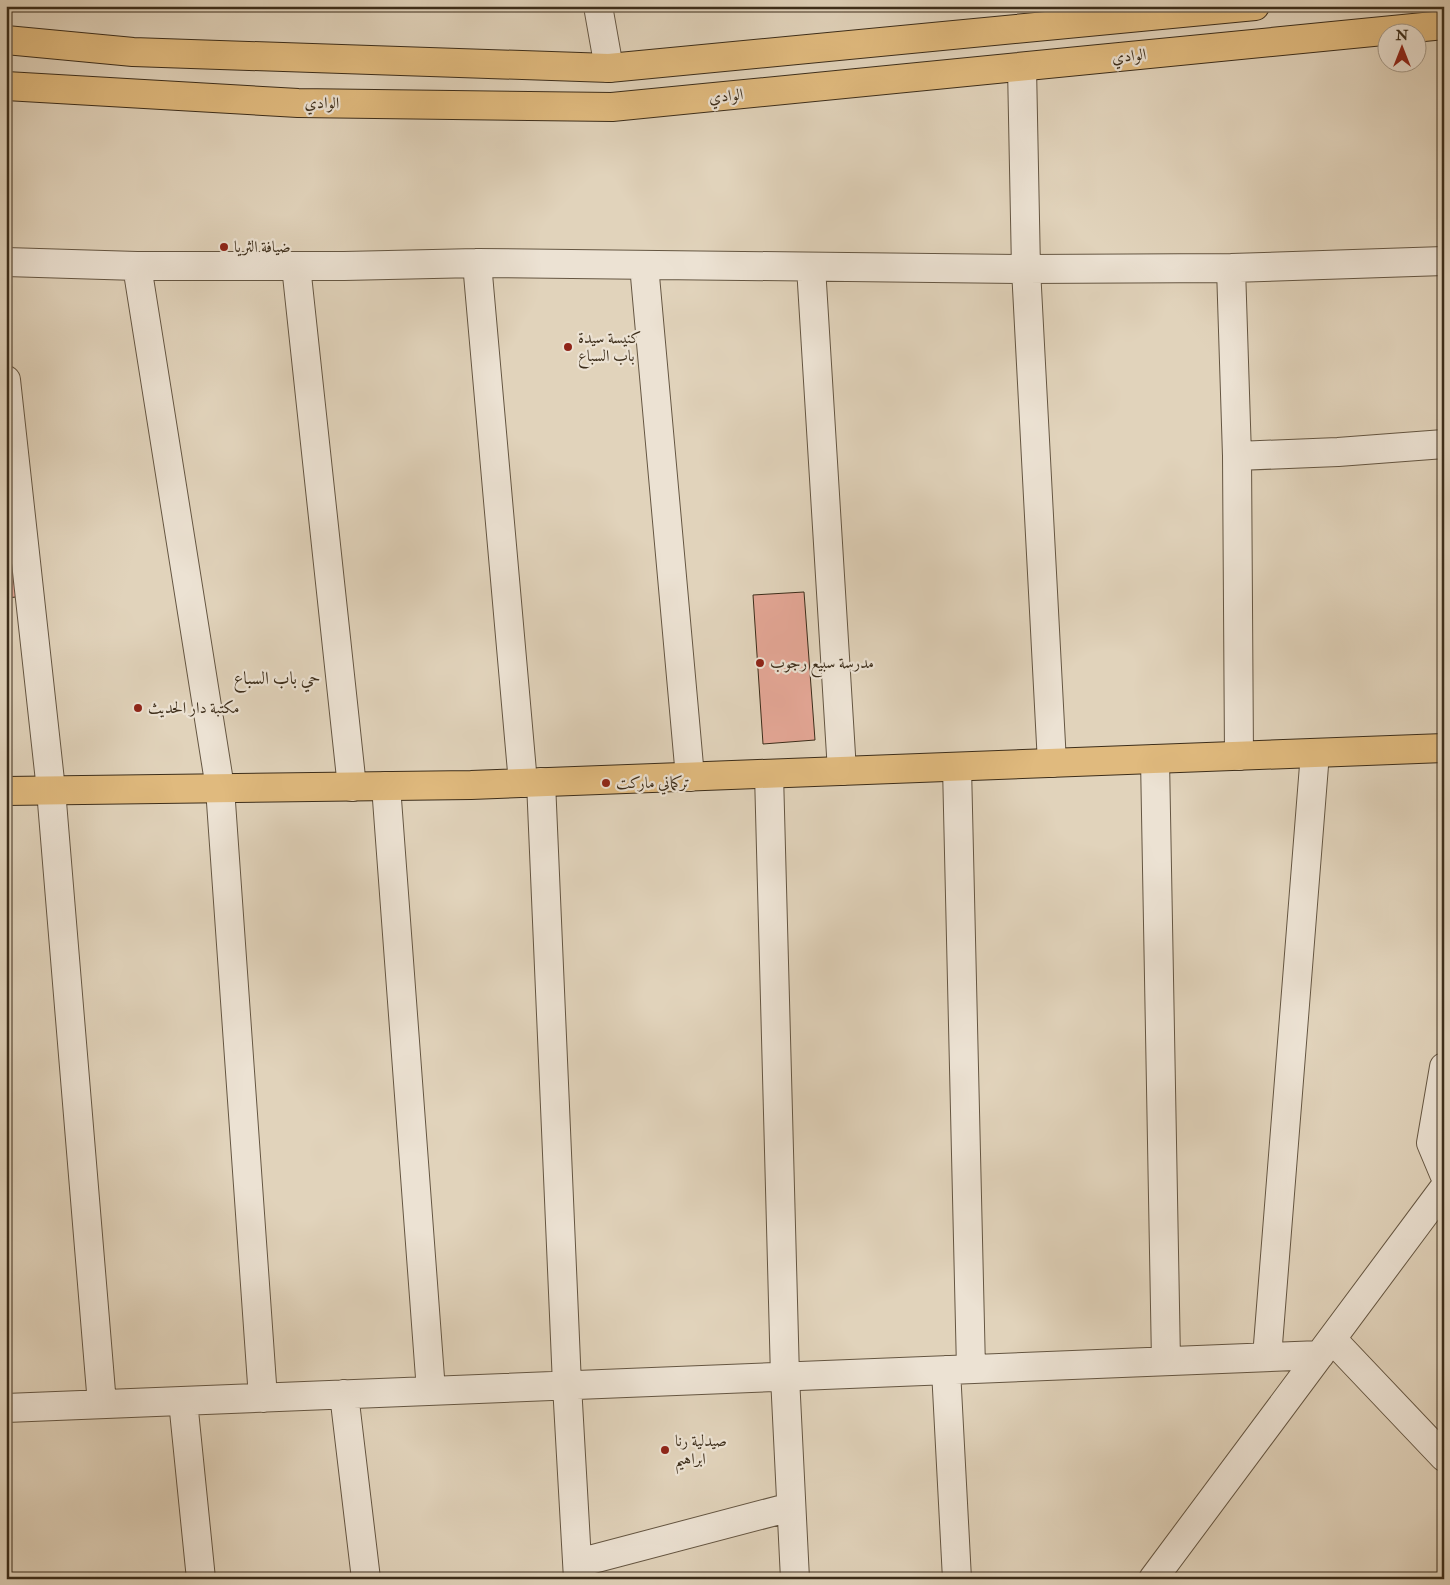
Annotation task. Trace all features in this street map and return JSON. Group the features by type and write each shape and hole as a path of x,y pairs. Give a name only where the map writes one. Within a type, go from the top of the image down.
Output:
{"main road":[{"path":"6,40 133,52 609,68 1255,6"},
{"name":"الوادي","path":"6,86 298,103 612,107 1444,25"},
{"path":"6,791 532,783 1444,748"}],"street":[{"path":"598,6 609,68"},
{"path":"1022,67 1026,269 1052,763"},
{"path":"6,262 138,266 477,263 1026,269 1231,268 1444,260"},
{"path":"477,263 532,783 578,1571 791,1507"},
{"path":"644,265 690,777"},
{"path":"138,266 220,788 263,1398"},
{"path":"296,266 352,787"},
{"path":"811,267 842,771"},
{"path":"1231,268 1238,456 1239,756"},
{"path":"6,380 50,790 102,1404"},
{"path":"1238,456 1338,452 1444,444"},
{"path":"1267,1357 1315,753"},
{"path":"1156,759 1166,1361"},
{"path":"957,766 959,1369 957,1579"},
{"path":"769,774 785,1376 795,1579"},
{"path":"386,786 431,1391"},
{"path":"1444,1067 1431,1143 1444,1174"},
{"path":"1158,1577 1444,1188"},
{"path":"6,1408 1267,1357 1326,1347"},
{"path":"1326,1347 1444,1457"},
{"path":"344,1394 366,1579"},
{"path":"183,1401 201,1579"}],"building":[{"path":"6,518 16,597 6,598"},
{"path":"804,592 815,740 763,744 753,595"}],"place":[{"name":"ضيافة الثريا","path":"224,247"},
{"name":"كنيسة سيدة باب السباع","path":"568,347"},
{"name":"مدرسة سبيع رجوب","path":"760,663"},
{"name":"مكتبة دار الحديث","path":"138,708"},
{"name":"تركماني ماركت","path":"606,783"},
{"name":"صيدلية رنا ابراهيم","path":"665,1450"}],"district":[{"name":"حي باب السباع","path":"277,678"}]}
